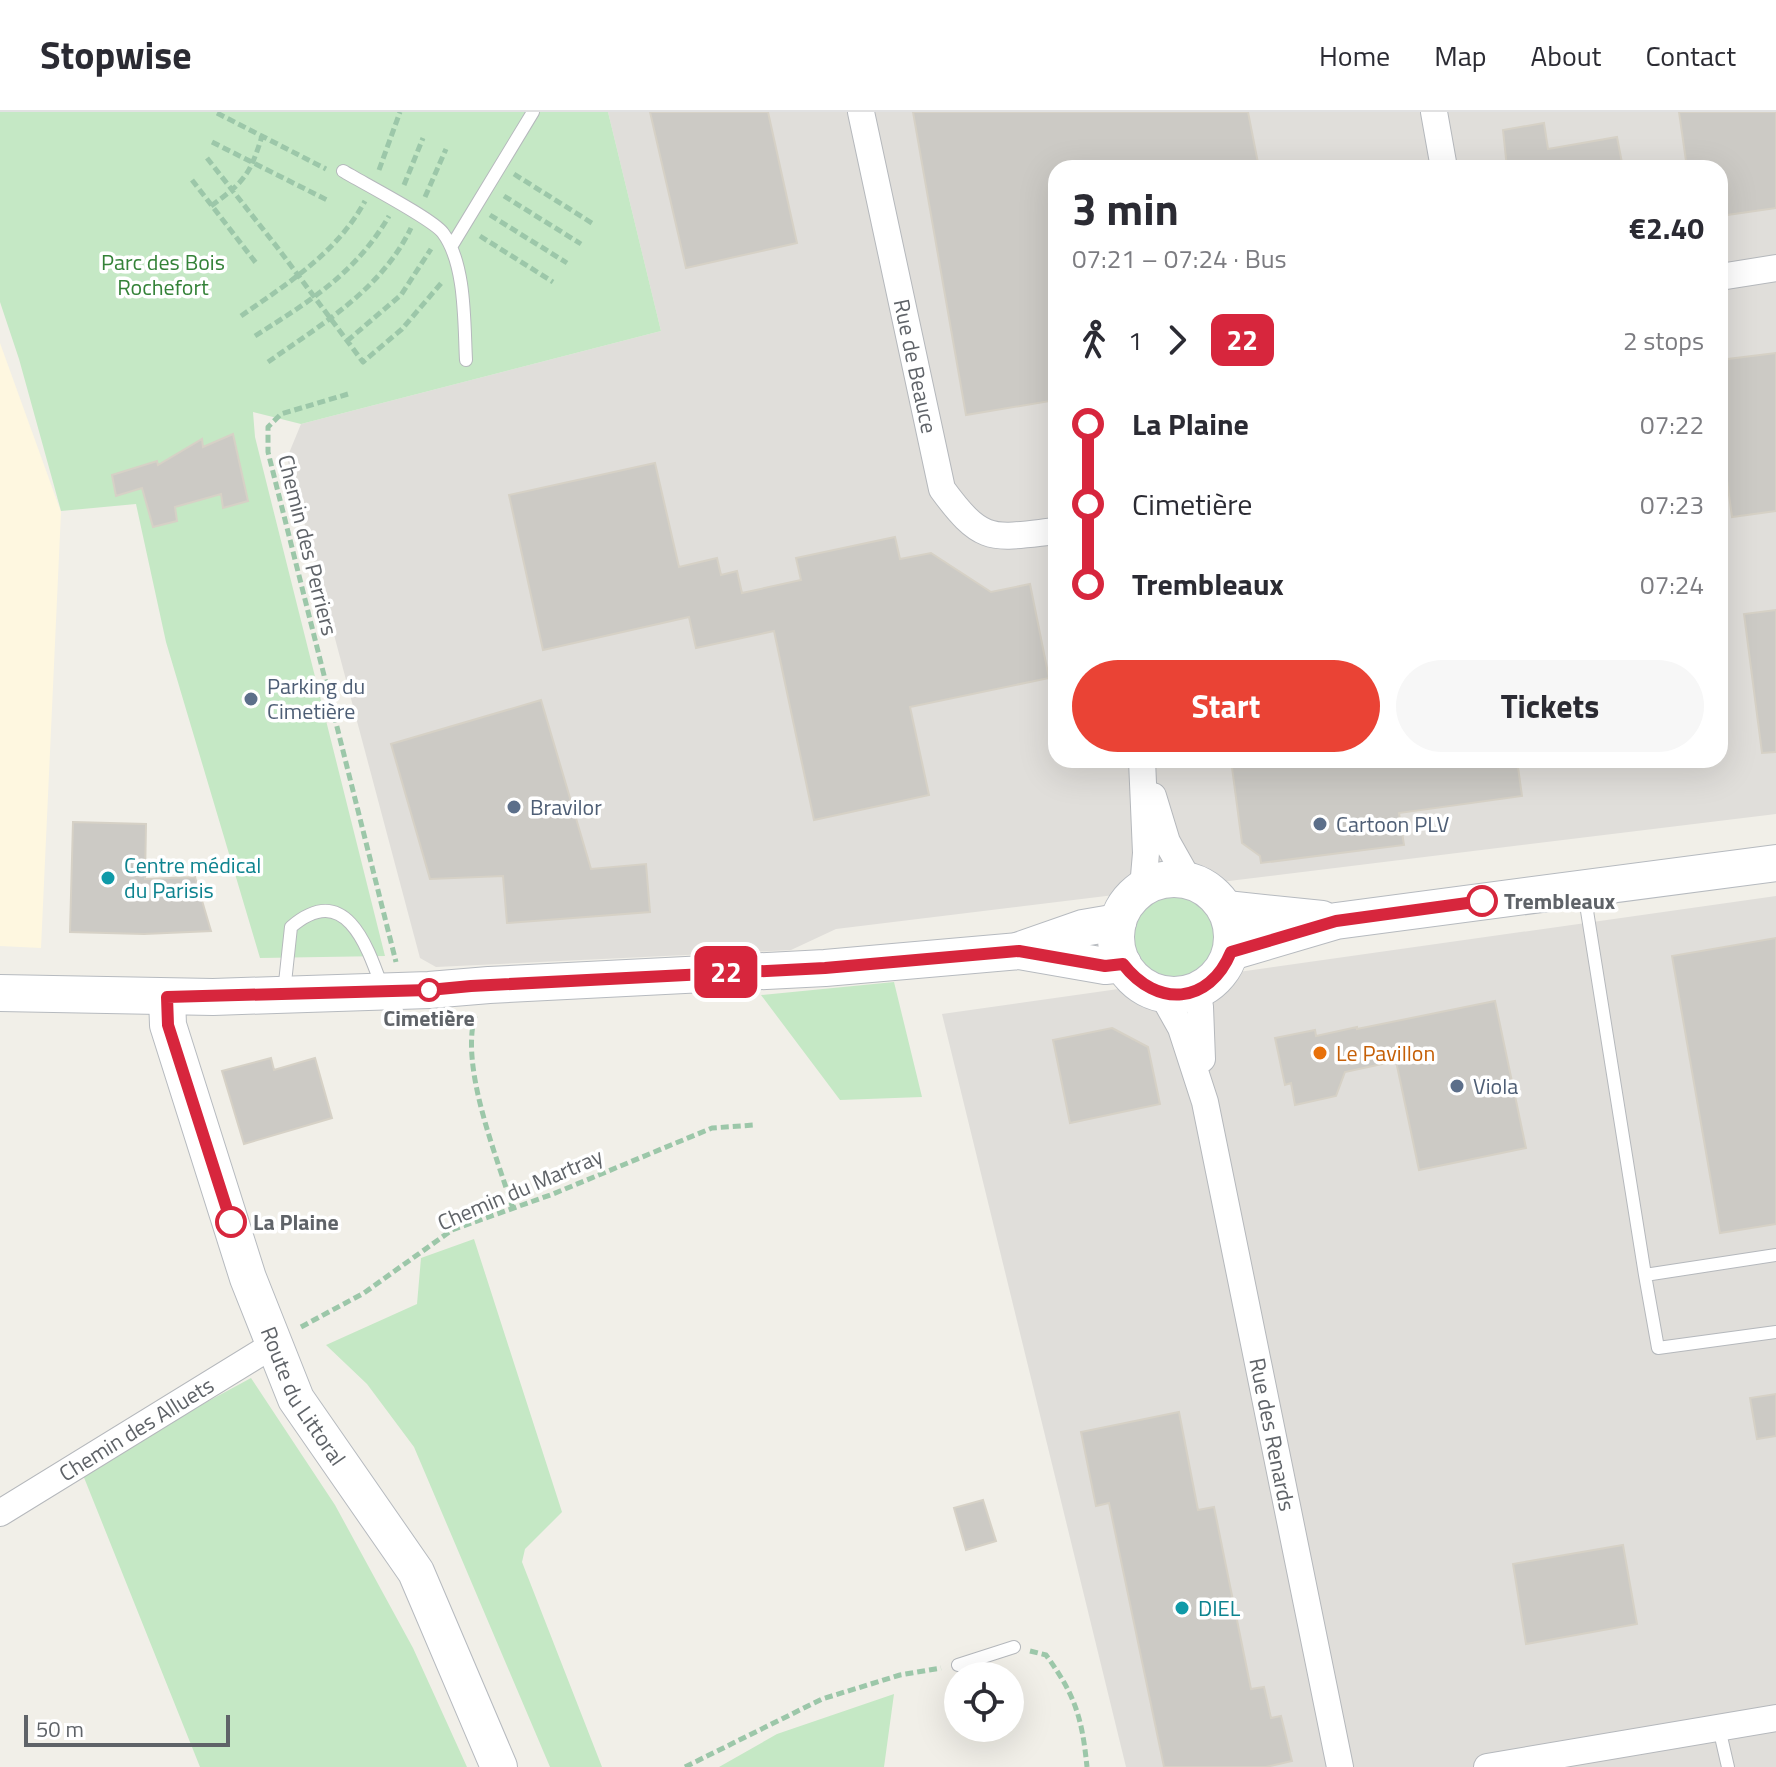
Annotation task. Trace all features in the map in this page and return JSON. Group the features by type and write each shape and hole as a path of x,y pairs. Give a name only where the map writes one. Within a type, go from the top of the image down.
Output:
{"main road":[{"path":"1231,952 1336,921 1776,863"},
{"path":"1157,881 1189,881 1216,896 1226,909 1232,930 1231,952 1224,968 1212,982 1179,992 1145,987 1123,964 1117,944 1118,922 1131,898 1143,888 1157,881"},
{"path":"1226,909 1336,921"},
{"path":"0,993 167,997 283,994 825,968 1019,951 1083,928 1118,922"},
{"path":"1019,951 1105,966 1123,964"},
{"name":"Route du Littoral","path":"167,997 168,1025 248,1278 296,1399 416,1572 499,1767"}],"street":[{"name":"Rue de Beauce","path":"861,112 942,489 964,518 995,537 1048,532"},
{"path":"1434,112 1443,160"},
{"path":"1728,276 1776,268"},
{"path":"1142,768 1146,853 1143,888"},
{"path":"1144,768 1167,842 1189,881"},
{"name":"Rue des Renards","path":"1179,992 1181,1028 1205,1102 1340,1767"},
{"name":"Rue des Renards","path":"1179,992 1200,1007 1205,1102"},
{"name":"Chemin des Alluets","path":"0,1513 273,1345"},
{"path":"1487,1767 1776,1718"}],"lane":[{"path":"451,247 533,112"},
{"path":"343,171 442,231 451,247 462,292 466,360"},
{"path":"1583,889 1658,1348 1776,1332"},
{"path":"283,994 291,927 301,918 314,913 330,912 351,920 393,990"},
{"path":"1645,1275 1776,1255"},
{"path":"967,1662 1014,1647"},
{"path":"1719,1728 1728,1767"}],"path":[{"path":"241,316 299,276 355,221 372,188 400,112"},
{"path":"217,113 328,169"},
{"path":"211,206 244,180 254,163 262,136"},
{"path":"255,336 315,298 351,268 375,239 397,203 423,138"},
{"path":"212,142 327,200"},
{"path":"268,362 360,296 386,268 401,249 446,149"},
{"path":"207,158 363,362 402,329 456,263"},
{"path":"502,166 595,225"},
{"path":"192,180 256,263"},
{"path":"489,187 581,244"},
{"path":"477,207 567,263"},
{"path":"464,227 553,282"},
{"path":"347,341 401,295 442,231"},
{"name":"Chemin des Perriers","path":"348,394 281,414 268,427 268,452 393,990"},
{"path":"489,985 474,1020 471,1046 477,1088 513,1209"},
{"name":"Chemin du Martray","path":"273,1345 364,1293 452,1230 513,1209 712,1128 754,1125"},
{"path":"1014,1647 1046,1655 1063,1678 1075,1700 1084,1736 1087,1767"},
{"path":"685,1767 822,1699 900,1675 944,1667"}],"shaded area":[{"path":"608,112 1776,112 1776,814 836,929 791,950 436,967 420,958 287,458 301,424 661,331"},
{"path":"0,343 61,512 41,948 0,946"},
{"path":"1776,896 1776,1767 1126,1767 942,1014"}],"green space":[{"name":"Parc des Bois Rochefort","path":"0,112 608,112 661,331 301,424 253,412 255,437 385,956 260,958 166,642 136,504 61,511 0,302"},
{"path":"1174,896 1190,899 1203,908 1212,921 1215,937 1212,953 1203,966 1190,975 1174,978 1158,975 1145,966 1136,953 1133,937 1136,921 1145,908 1158,899"},
{"path":"894,982 922,1097 840,1100 761,995"},
{"path":"474,1239 562,1512 525,1549 522,1562 602,1767 550,1767 414,1447 367,1384 326,1345 417,1304 421,1258"},
{"path":"251,1378 335,1505 413,1648 467,1767 200,1767 81,1470"},
{"path":"894,1694 884,1767 719,1767 777,1734"}],"building":[{"path":"650,112 768,112 797,243 686,268"},
{"path":"913,112 1248,112 1257,160 1048,160 1048,401 966,415"},
{"path":"1679,112 1776,112 1776,208 1728,215 1728,160 1686,160"},
{"path":"1544,123 1548,149 1617,137 1621,160 1506,160 1503,130"},
{"path":"1776,353 1776,511 1732,517 1728,488 1728,359"},
{"path":"233,434 248,501 223,508 221,494 175,507 177,521 153,527 142,488 116,496 112,475 157,461 158,465 202,439 203,447"},
{"path":"655,463 679,567 717,558 721,575 737,571 742,593 801,580 796,558 895,537 900,559 931,553 991,592 1030,584 1048,678 910,707 929,795 814,820 774,631 696,648 689,617 543,650 509,495"},
{"path":"1776,610 1776,752 1762,753 1744,614"},
{"path":"541,700 591,869 646,864 650,912 507,923 503,876 430,879 391,744"},
{"name":"Cartoon PLV","path":"1232,768 1518,768 1522,796 1399,813 1404,845 1261,863 1260,856 1242,843"},
{"name":"Centre médical du Parisis","path":"73,822 146,824 145,879 195,877 211,931 144,934 70,932"},
{"path":"1776,938 1776,1224 1720,1233 1672,956"},
{"name":"Viola","path":"1495,1001 1526,1148 1419,1170 1396,1061 1345,1072 1336,1096 1295,1105 1291,1083 1285,1085 1275,1038 1315,1030 1316,1036"},
{"path":"1112,1028 1148,1047 1160,1104 1070,1123 1053,1040"},
{"path":"271,1058 274,1070 315,1058 332,1118 244,1144 222,1071"},
{"path":"1776,1394 1776,1436 1757,1439 1750,1398"},
{"path":"1179,1412 1198,1510 1214,1507 1251,1689 1264,1687 1271,1718 1281,1716 1292,1761 1266,1767 1164,1767 1109,1503 1096,1506 1081,1432"},
{"path":"983,1500 996,1541 966,1550 954,1508"},
{"path":"1623,1545 1637,1624 1526,1644 1513,1564"}],"bus line":[{"name":"22","path":"231,1222 168,1025 167,997 429,990 825,968 1019,951 1105,966 1123,964 1145,987 1162,994 1179,995 1197,991 1212,982 1224,968 1231,952 1336,921 1482,901"}],"place":[{"name":"Parking du Cimetière","path":"251,699"},
{"name":"Bravilor","path":"514,807"},
{"name":"Cartoon PLV","path":"1320,824"},
{"name":"Centre médical du Parisis","path":"108,878"},
{"name":"Trembleaux","path":"1482,901"},
{"name":"Cimetière","path":"429,990"},
{"name":"Le Pavillon","path":"1320,1053"},
{"name":"Viola","path":"1457,1086"},
{"name":"La Plaine","path":"231,1222"},
{"name":"DIEL","path":"1182,1608"}]}
